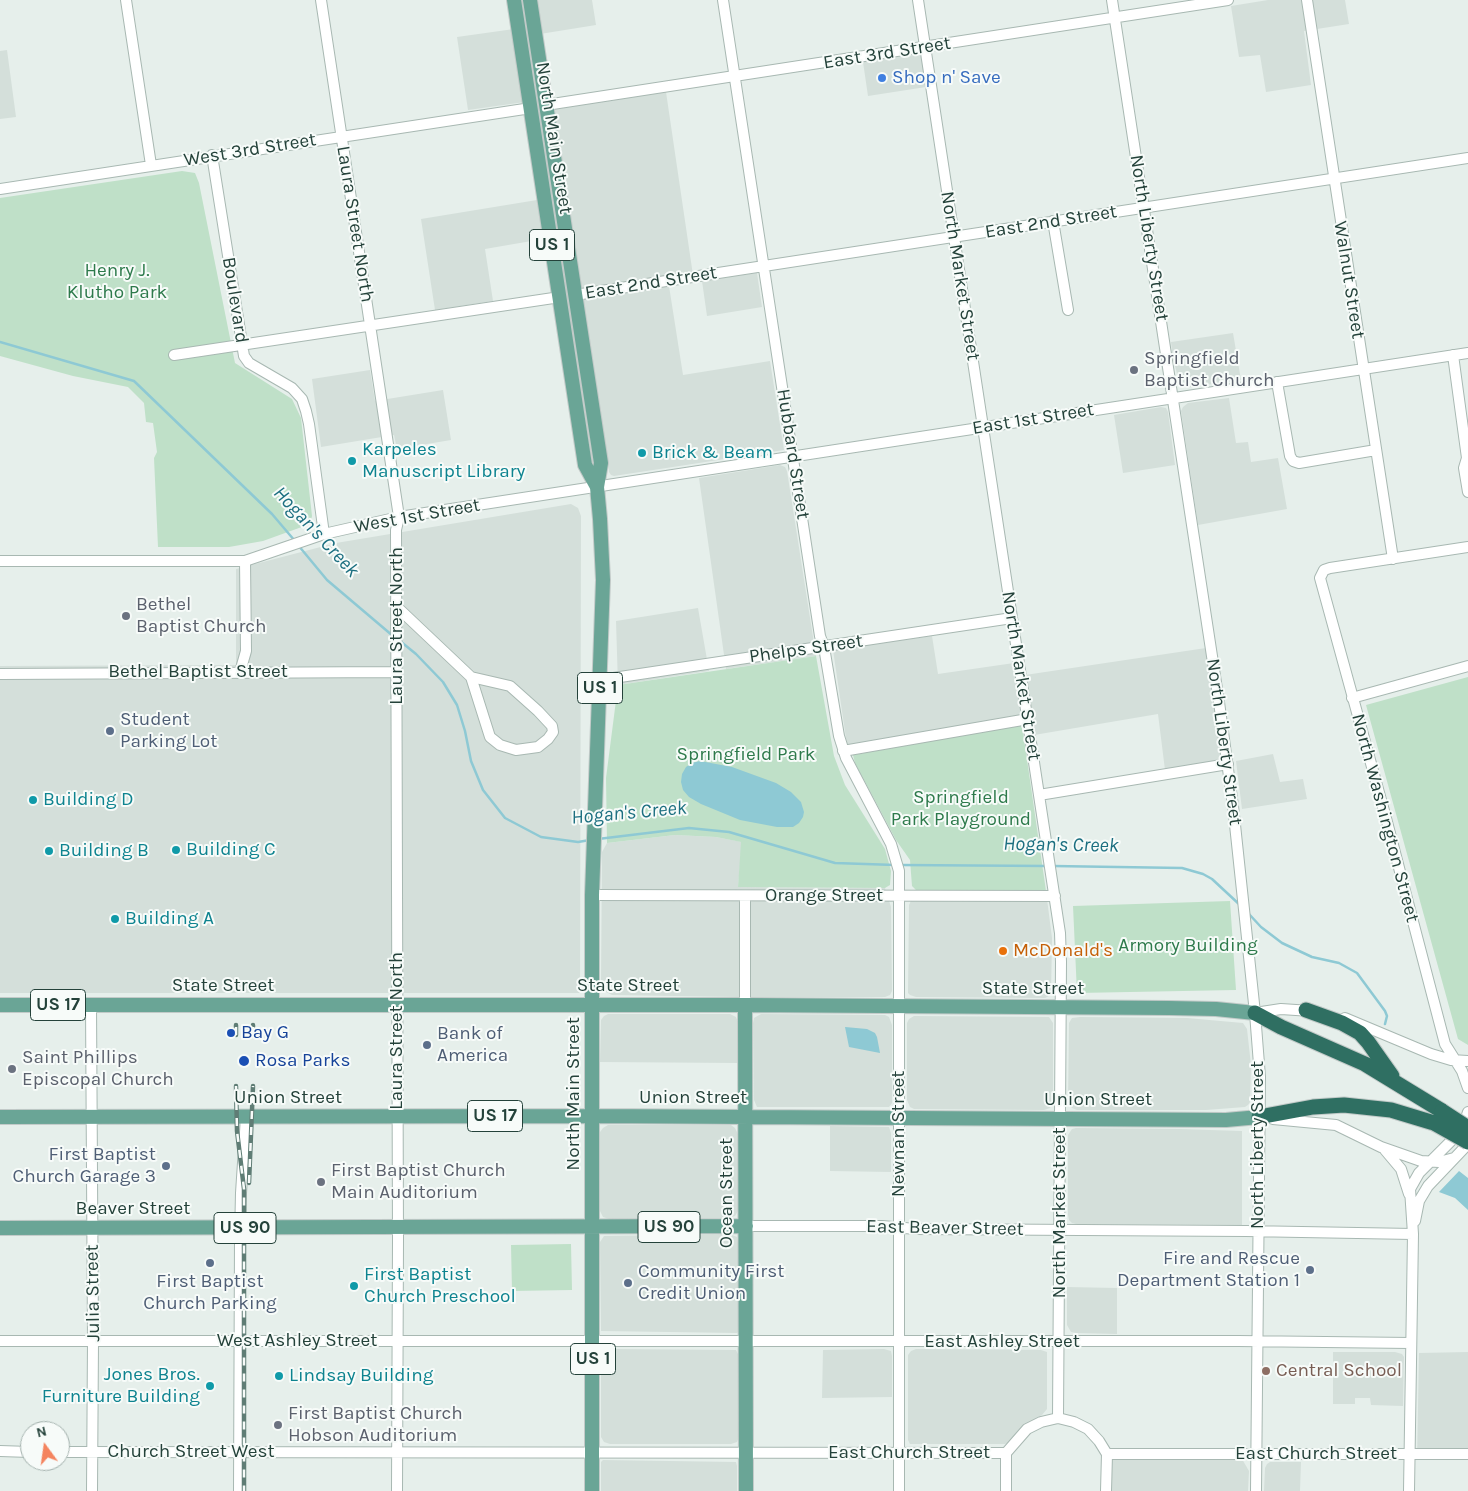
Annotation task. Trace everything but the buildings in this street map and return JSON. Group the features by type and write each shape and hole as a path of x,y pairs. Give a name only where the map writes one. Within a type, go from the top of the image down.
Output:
{"highway":[{"path":"1306,1010 1342,1023 1360,1033 1391,1075 1468,1143"},
{"path":"1255,1013 1281,1027 1358,1060 1400,1084"},
{"path":"1259,1117 1305,1108 1344,1105 1438,1117 1468,1128"}],"main road":[{"name":"North Main Street","path":"514,0 585,465 598,487"},
{"name":"North Main Street","path":"530,0 601,463 598,487 602,580 600,680 593,826 592,895 592,1491"},
{"name":"State Street","path":"0,1006 592,1004 1201,1009 1255,1013"},
{"name":"Ocean Street","path":"745,1005 746,1491"},
{"name":"Union Street","path":"0,1117 593,1116 1226,1120 1259,1117"},
{"name":"Beaver Street","path":"0,1228 746,1226"}],"street":[{"path":"126,0 151,165"},
{"name":"Laura Street North","path":"321,0 340,136 371,326 399,517 396,530 398,1491"},
{"name":"Hubbard Street","path":"723,0 820,636 824,647 839,736 843,751 896,857 899,871 900,896"},
{"name":"North Market Street","path":"918,0 1055,896 1061,953 1058,1418"},
{"name":"North Liberty Street","path":"1112,0 1228,764 1255,1013 1259,1062 1256,1491"},
{"name":"East 3rd Street","path":"546,105 1228,0"},
{"name":"Walnut Street","path":"1307,0 1393,559"},
{"name":"West 3rd Street","path":"0,189 212,155 531,108"},
{"name":"Boulevard","path":"212,155 244,356 249,363 292,388 302,400 309,424 324,534"},
{"name":"East 2nd Street","path":"575,295 1468,158"},
{"path":"1053,221 1068,310"},
{"path":"174,355 560,297"},
{"name":"East 1st Street","path":"598,487 1468,353"},
{"path":"1453,355 1467,458 1464,468 1468,492"},
{"path":"1277,382 1290,456 1293,461 1299,463 1376,450"},
{"name":"West 1st Street","path":"0,561 245,561 324,534 399,517 598,487"},
{"path":"1393,559 1468,547"},
{"name":"North Washington Street","path":"1393,559 1330,568 1321,573 1321,584 1386,818 1445,1044 1463,1074 1468,1088"},
{"path":"240,672 246,651 245,561"},
{"path":"397,607 471,677 490,737 500,745 516,750 538,747 548,739 553,732 552,726 510,686 471,677"},
{"name":"Phelps Street","path":"600,680 1012,618"},
{"path":"1352,698 1468,666"},
{"name":"Bethel Baptist Street","path":"0,674 397,672"},
{"path":"843,751 1028,719"},
{"path":"1039,795 1228,764"},
{"name":"Orange Street","path":"592,895 1055,896"},
{"name":"Ocean Street","path":"745,896 745,1005"},
{"name":"Newnan Street","path":"900,896 900,1491"},
{"name":"Julia Street","path":"91,1005 92,1491"},
{"path":"1255,1013 1281,1009 1306,1010 1342,1017 1425,1052 1455,1060 1468,1060"},
{"name":"North Washington Street","path":"1455,1060 1468,1070"},
{"path":"1409,1491 1413,1234 1410,1198 1412,1183 1419,1173 1456,1136 1464,1124 1468,1112"},
{"path":"239,1491 240,1228 246,1117"},
{"name":"Union Street","path":"1259,1117 1332,1124 1416,1160 1430,1162 1454,1158"},
{"path":"1413,1234 1417,1210 1423,1193 1468,1143"},
{"name":"Union Street","path":"1381,1146 1393,1157 1400,1169 1410,1198"},
{"name":"East Beaver Street","path":"746,1226 882,1226 900,1228 1413,1234"},
{"name":"West Ashley Street","path":"0,1341 593,1342"},
{"name":"East Ashley Street","path":"593,1342 1411,1343"},
{"path":"1058,1418 1074,1422 1088,1429 1099,1441 1107,1454 1106,1491"},
{"name":"East Church Street","path":"593,1453 1006,1453 1027,1429 1041,1422 1058,1418"},
{"path":"0,1451 20,1452"},
{"name":"Church Street West","path":"70,1452 593,1453"},
{"path":"1006,1453 1006,1491"},
{"name":"East Church Street","path":"1107,1454 1468,1454"}],"shaded area":[{"path":"534,0 592,0 596,25 540,34"},
{"path":"1268,0 1345,0 1349,24 1304,31 1311,85 1266,92 1260,55 1239,57 1231,6"},
{"path":"514,29 525,102 468,110 457,37"},
{"path":"7,50 16,117 0,119 0,51"},
{"path":"921,53 926,87 868,96 863,62"},
{"path":"666,92 694,282 669,286 683,375 770,361 784,450 614,476 609,472 605,439 601,436 551,110"},
{"path":"537,200 543,239 485,249 493,301 435,310 421,219"},
{"path":"757,273 762,307 707,316 702,281"},
{"path":"1233,333 1241,380 1185,388 1180,384 1173,359 1171,342"},
{"path":"370,370 375,401 443,390 451,440 397,449 394,435 321,447 312,379"},
{"path":"1229,398 1236,443 1248,442 1251,462 1278,458 1287,509 1198,525 1181,411 1188,403"},
{"path":"1161,407 1166,408 1168,412 1175,465 1123,473 1114,415"},
{"path":"780,465 785,467 787,471 816,656 726,669 699,478"},
{"path":"571,504 578,508 581,516 580,993 0,993 0,666 236,665 236,569 336,543"},
{"path":"698,608 709,671 618,685 616,621"},
{"path":"932,636 938,674 1014,663 1022,725 853,755 847,745 833,650"},
{"path":"1206,648 1223,762 1165,770 1158,714 1034,735 1025,675"},
{"path":"1273,754 1280,782 1303,779 1307,799 1242,809 1236,761"},
{"path":"675,835 716,837 742,842 738,887 885,888 891,907 892,991 890,995 885,997 737,997 612,995 606,992 602,987 601,981 602,852 607,843"},
{"path":"916,890 1046,891 1052,938 1051,995 1045,998 916,997 910,995 908,993 909,905"},
{"path":"608,1014 730,1014 736,1017 738,1022 738,1063 600,1062 601,1020"},
{"path":"761,1014 885,1015 889,1017 892,1025 892,1103 889,1107 757,1107 754,1100 753,1023 754,1018"},
{"path":"914,1016 1049,1017 1053,1023 1053,1098 1050,1108 1044,1110 914,1109 910,1107 907,1100 907,1023"},
{"path":"1072,1018 1187,1018 1243,1023 1247,1029 1251,1065 1250,1102 1245,1107 1206,1110 1077,1110 1072,1108 1068,1103 1069,1023"},
{"path":"608,1125 731,1125 738,1134 738,1211 735,1216 729,1218 609,1219 603,1217 600,1211 600,1132"},
{"path":"830,1126 889,1127 891,1133 891,1172 830,1171"},
{"path":"1072,1129 1242,1131 1242,1225 1072,1223 1068,1215 1068,1135"},
{"path":"730,1234 737,1237 738,1242 739,1331 737,1333 601,1331 600,1242 604,1236"},
{"path":"1067,1287 1117,1288 1117,1334 1071,1332 1067,1325"},
{"path":"884,1349 891,1351 892,1356 892,1397 822,1398 823,1350"},
{"path":"916,1349 1041,1350 1047,1352 1047,1409 1042,1415 1024,1425 1010,1442 1005,1444 910,1444 908,1440 908,1355"},
{"path":"603,1350 736,1350 739,1356 739,1437 737,1442 731,1444 610,1444 604,1442 601,1437 601,1354"},
{"path":"1333,1352 1395,1352 1402,1354 1404,1357 1403,1406 1371,1405 1370,1398 1355,1398 1355,1404 1333,1404"},
{"path":"1468,1352 1468,1458 1417,1459 1419,1353"},
{"path":"1103,1459 1242,1459 1249,1471 1248,1491 1103,1491"},
{"path":"603,1460 736,1462 737,1491 601,1491 601,1462"},
{"path":"1270,1462 1301,1462 1300,1491 1264,1491 1265,1468"}],"green space":[{"name":"Henry J. Klutho Park","path":"182,171 195,173 199,183 235,363 292,399 301,418 312,516 310,524 263,541 229,547 158,547 154,458 157,452 153,423 146,422 144,403 128,387 73,376 0,356 0,198"},
{"name":"Springfield Park","path":"816,656 834,756 845,785 885,849 891,871 890,885 885,888 738,887 741,842 716,837 675,835 607,843 606,778 618,685"},
{"path":"1468,677 1468,1045 1458,1039 1366,705"},
{"name":"Springfield Park Playground","path":"1022,725 1046,891 916,890 912,886 910,860 896,840 855,763 853,755"},
{"name":"Armory Building","path":"1230,901 1236,990 1077,993 1073,906"},
{"path":"571,1244 572,1290 512,1291 511,1245"}],"water":[{"path":"700,761 732,767 776,783 791,792 801,802 804,812 803,817 793,827 777,827 740,820 701,804 689,797 683,790 681,782 682,774 686,767"},
{"path":"845,1027 867,1029 875,1033 880,1053 849,1047"},
{"path":"1459,1171 1468,1178 1468,1210 1455,1198 1439,1192"}],"waterway":[{"name":"Hogan's Creek","path":"0,342 134,381 272,514 295,541"},
{"name":"Hogan's Creek","path":"298,545 327,580 393,636"},
{"name":"Hogan's Creek","path":"400,641 416,654 443,682 457,705 471,761 483,790 505,818 541,837 578,842 590,840"},
{"name":"Hogan's Creek","path":"598,839 689,828 729,832 835,863 895,865"},
{"name":"Hogan's Creek","path":"900,865 1047,866"},
{"name":"Hogan's Creek","path":"1053,866 1182,868 1203,874 1212,879 1240,905"},
{"name":"Hogan's Creek","path":"1249,914 1261,927 1282,943 1312,957 1339,963 1357,973 1385,1011 1387,1016 1385,1024"}],"railway":[{"path":"236,1025 236,1035"},
{"path":"253,1025 253,1035"},
{"path":"236,1086 237,1131 244,1189 244,1491"},
{"path":"249,1183 253,1086"}],"place":[{"name":"Shop n' Save","path":"882,78"},
{"name":"Springfield Baptist Church","path":"1134,370"},
{"name":"Brick & Beam","path":"642,453"},
{"name":"Karpeles Manuscript Library","path":"352,461"},
{"name":"Bethel Baptist Church","path":"126,616"},
{"name":"Student Parking Lot","path":"110,731"},
{"name":"Building D","path":"33,800"},
{"name":"Building C","path":"176,850"},
{"name":"Building B","path":"49,851"},
{"name":"Building A","path":"115,919"},
{"name":"McDonald's","path":"1003,951"},
{"name":"Bay G","path":"231,1033"},
{"name":"Bank of America","path":"427,1045"},
{"name":"Rosa Parks","path":"244,1061"},
{"name":"Saint Phillips Episcopal Church","path":"12,1069"},
{"name":"First Baptist Church Garage 3","path":"166,1166"},
{"name":"First Baptist Church Main Auditorium","path":"321,1182"},
{"name":"First Baptist Church Parking","path":"210,1263"},
{"name":"Fire and Rescue Department Station 1","path":"1310,1270"},
{"name":"Community First Credit Union","path":"628,1283"},
{"name":"First Baptist Church Preschool","path":"354,1286"},
{"name":"Central School","path":"1266,1371"},
{"name":"Lindsay Building","path":"279,1376"},
{"name":"Jones Bros. Furniture Building","path":"210,1386"},
{"name":"First Baptist Church Hobson Auditorium","path":"278,1425"}]}
